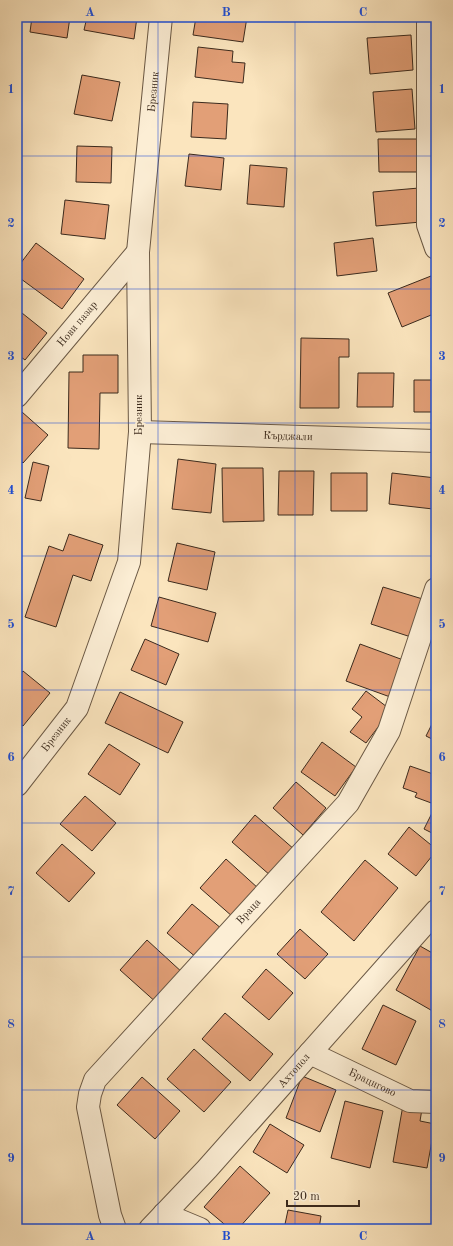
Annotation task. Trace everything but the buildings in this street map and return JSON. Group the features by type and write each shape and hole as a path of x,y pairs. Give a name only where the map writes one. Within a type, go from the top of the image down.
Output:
{"street":[{"name":"Брезник","path":"17,785 77,708 129,562 140,432 138,252 161,17"},
{"path":"428,17 428,226 436,248"},
{"name":"Нови пазар","path":"17,396 138,252"},
{"name":"Кърджали","path":"140,432 436,441"},
{"name":"Враца","path":"115,1229 110,1215 88,1107 90,1094 95,1080 348,803 389,731 436,589"},
{"name":"Ахтопол","path":"157,1222 207,1169 436,911"},
{"name":"Брацигово","path":"310,1053 410,1101 436,1102"},
{"path":"157,1222 200,1229"}]}
